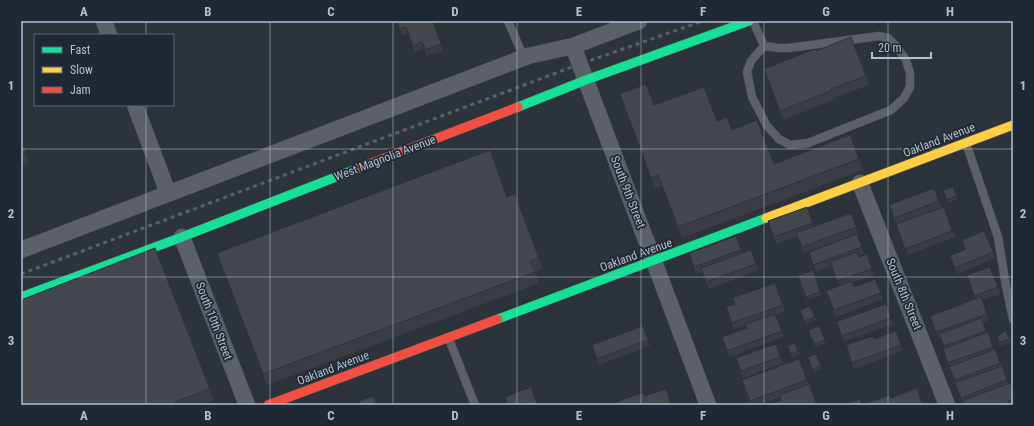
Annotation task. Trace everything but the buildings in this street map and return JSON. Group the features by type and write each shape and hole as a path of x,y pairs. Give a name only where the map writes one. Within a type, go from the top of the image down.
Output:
{"street":[{"path":"104,21 109,34"},
{"path":"21,250 524,58 573,46 640,21"},
{"name":"West Magnolia Avenue","path":"21,297 182,237 586,80 749,21"},
{"name":"South 9th Street","path":"573,46 708,405"},
{"path":"135,106 168,193"},
{"name":"Oakland Avenue","path":"268,405 1013,125"},
{"name":"South 8th Street","path":"860,183 947,405"},
{"name":"South 10th Street","path":"182,237 247,405"}],"lane":[{"path":"508,21 524,58"},
{"path":"753,21 764,46"},
{"path":"879,36 888,38 906,60 910,73 910,87 904,98 891,110 808,143 790,145 778,139 767,126 752,96 747,72 751,61 764,46 789,48 879,36"},
{"path":"965,143 998,237 1013,319"},
{"path":"448,337 475,405"}],"railway":[{"path":"21,274 580,64 703,21"}],"traffic: fast":[{"path":"518,107 586,80 749,21"},
{"path":"21,297 182,237 359,168"},
{"path":"498,319 766,218"}],"traffic: slow":[{"path":"766,218 1013,125"}],"traffic: jam":[{"path":"359,168 518,107"},
{"path":"268,405 498,319"}]}
